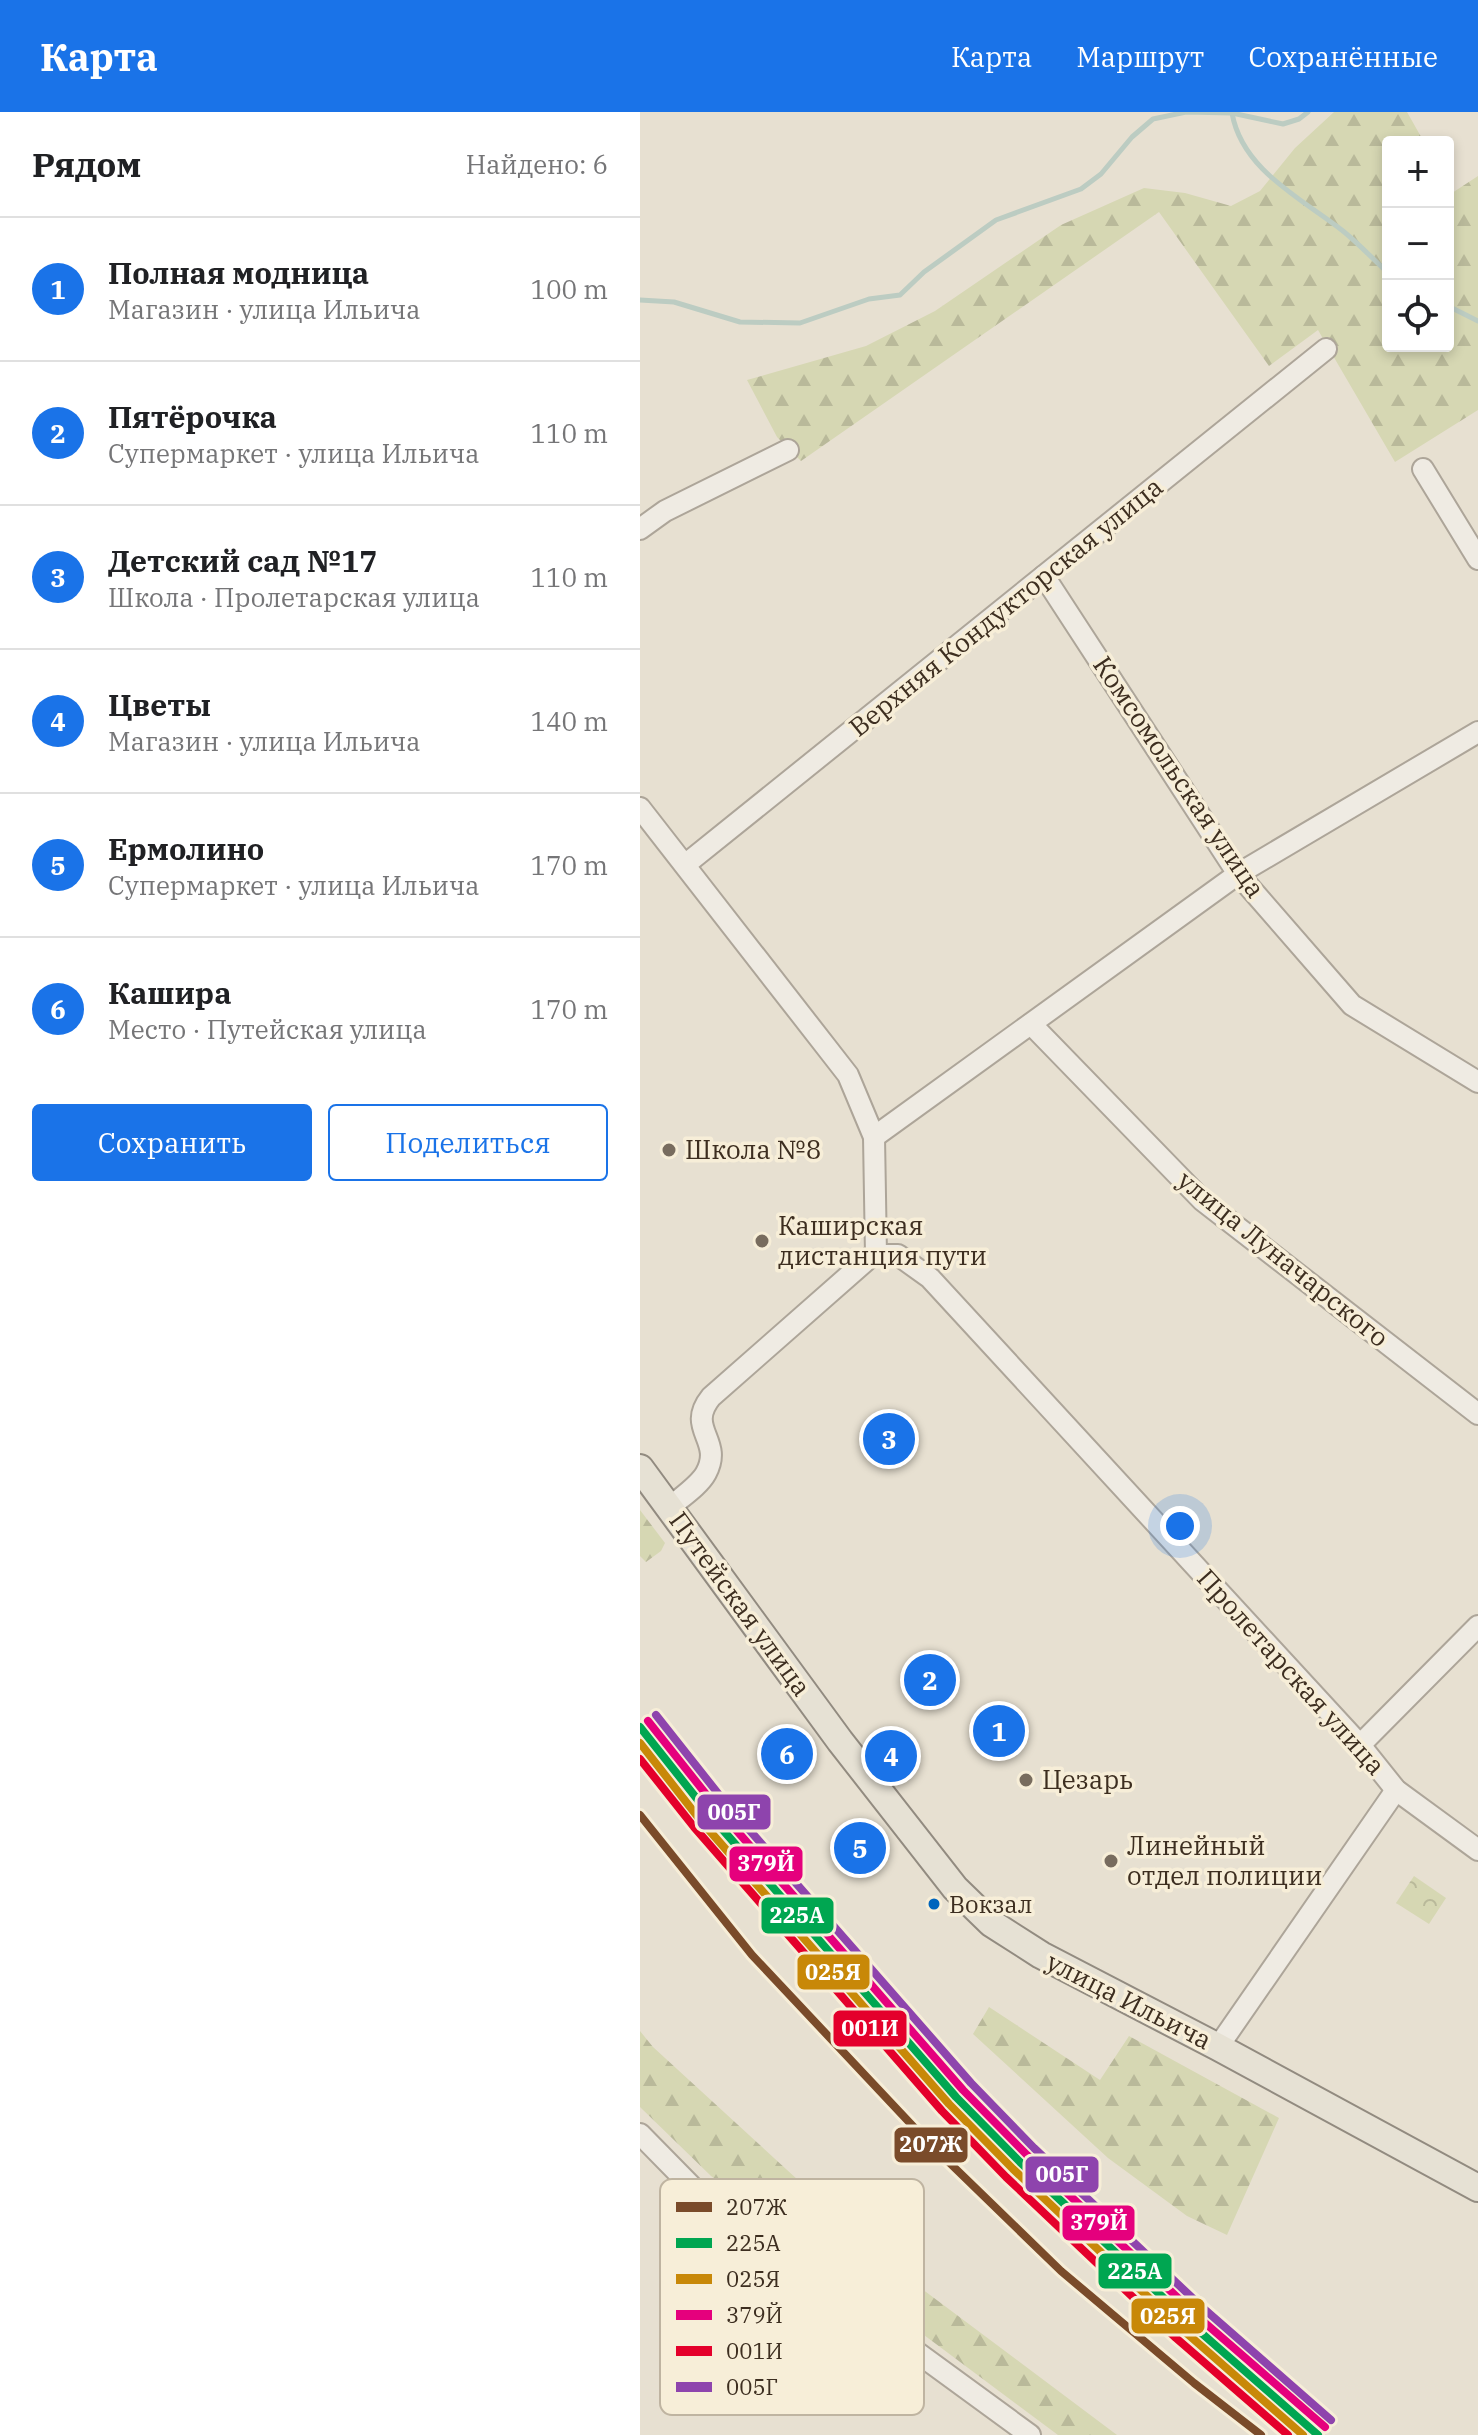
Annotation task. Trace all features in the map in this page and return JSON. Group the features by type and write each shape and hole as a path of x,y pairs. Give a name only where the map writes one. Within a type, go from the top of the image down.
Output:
{"main road":[{"name":"Путейская улица","path":"640,1468 840,1741"},
{"name":"улица Ильича","path":"840,1741 955,1888 991,1923 1041,1955 1478,2188"}],"street":[{"name":"Верхняя Кондукторская улица","path":"686,864 1326,349"},
{"path":"640,529 665,511 788,450"},
{"path":"1423,469 1478,559"},
{"name":"Комсомольская улица","path":"1044,576 1238,874 1352,1005 1478,1082"},
{"path":"874,1137 1238,874 1478,732"},
{"path":"640,808 848,1075 874,1137 876,1255 711,1397 702,1408 701,1426 710,1442 711,1458 705,1475 669,1508"},
{"name":"улица Луначарского","path":"1031,1024 1202,1200 1478,1414"},
{"name":"Пролетарская улица","path":"876,1255 898,1255 930,1278 1360,1745 1396,1790 1478,1850"},
{"path":"1360,1745 1478,1626"},
{"path":"1218,2047 1396,1790"},
{"path":"640,2134 684,2179"},
{"path":"924,2358 1030,2435"}],"green space":[{"path":"1334,112 1407,112 1421,136 1382,136 1382,352 1454,352 1454,192 1478,176 1478,410 1395,462 1318,330 1269,366 1159,212 801,461 777,437 747,380 866,346 935,311 1061,225 1144,188 1185,193 1231,206 1260,191 1295,148"},
{"path":"640,1510 665,1543 661,1551 646,1562 640,1556"},
{"path":"1414,1876 1446,1898 1429,1924 1396,1903"},
{"path":"989,2007 1100,2080 1129,2036 1279,2118 1227,2235 1187,2216 1108,2158 973,2034"},
{"path":"640,2031 653,2047 797,2179 715,2179 640,2107"},
{"path":"924,2290 1117,2435 1058,2435 924,2335"}],"waterway":[{"path":"640,300 674,302 740,322 800,323 869,299 900,295 924,272 996,220 1081,189 1101,174 1132,137 1153,119 1186,112 1232,113 1283,124 1299,119 1308,112"},
{"path":"1232,113 1238,133 1260,167 1343,231 1382,267"},
{"path":"1454,309 1478,321"}],"transit line":[{"name":"005Г","path":"656,1715 724,1801 971,2083 1034,2148 1203,2308 1331,2420"},
{"name":"379Й","path":"648,1721 717,1808 963,2090 1197,2316 1325,2427"},
{"name":"225А","path":"640,1727 709,1814 956,2097 1190,2323 1318,2435"},
{"name":"025Я","path":"640,1743 701,1821 949,2104 1183,2330 1303,2435"},
{"name":"001И","path":"640,1759 694,1827 942,2111 1006,2177 1176,2338 1288,2435"},
{"name":"207Ж","path":"640,1815 752,1955 925,2139 1061,2271 1261,2435"}],"place":[{"name":"Школа №8","path":"669,1150"},
{"name":"Каширская дистанция пути","path":"762,1241"},
{"name":"Детский сад №17","path":"889,1439"},
{"name":"Пятёрочка","path":"930,1680"},
{"name":"Полная модница","path":"999,1731"},
{"name":"Кашира","path":"787,1754"},
{"name":"Цветы","path":"891,1756"},
{"name":"Цезарь","path":"1026,1780"},
{"name":"Ермолино","path":"860,1848"},
{"name":"Линейный отдел полиции","path":"1111,1861"},
{"name":"Вокзал","path":"934,1904"}]}
